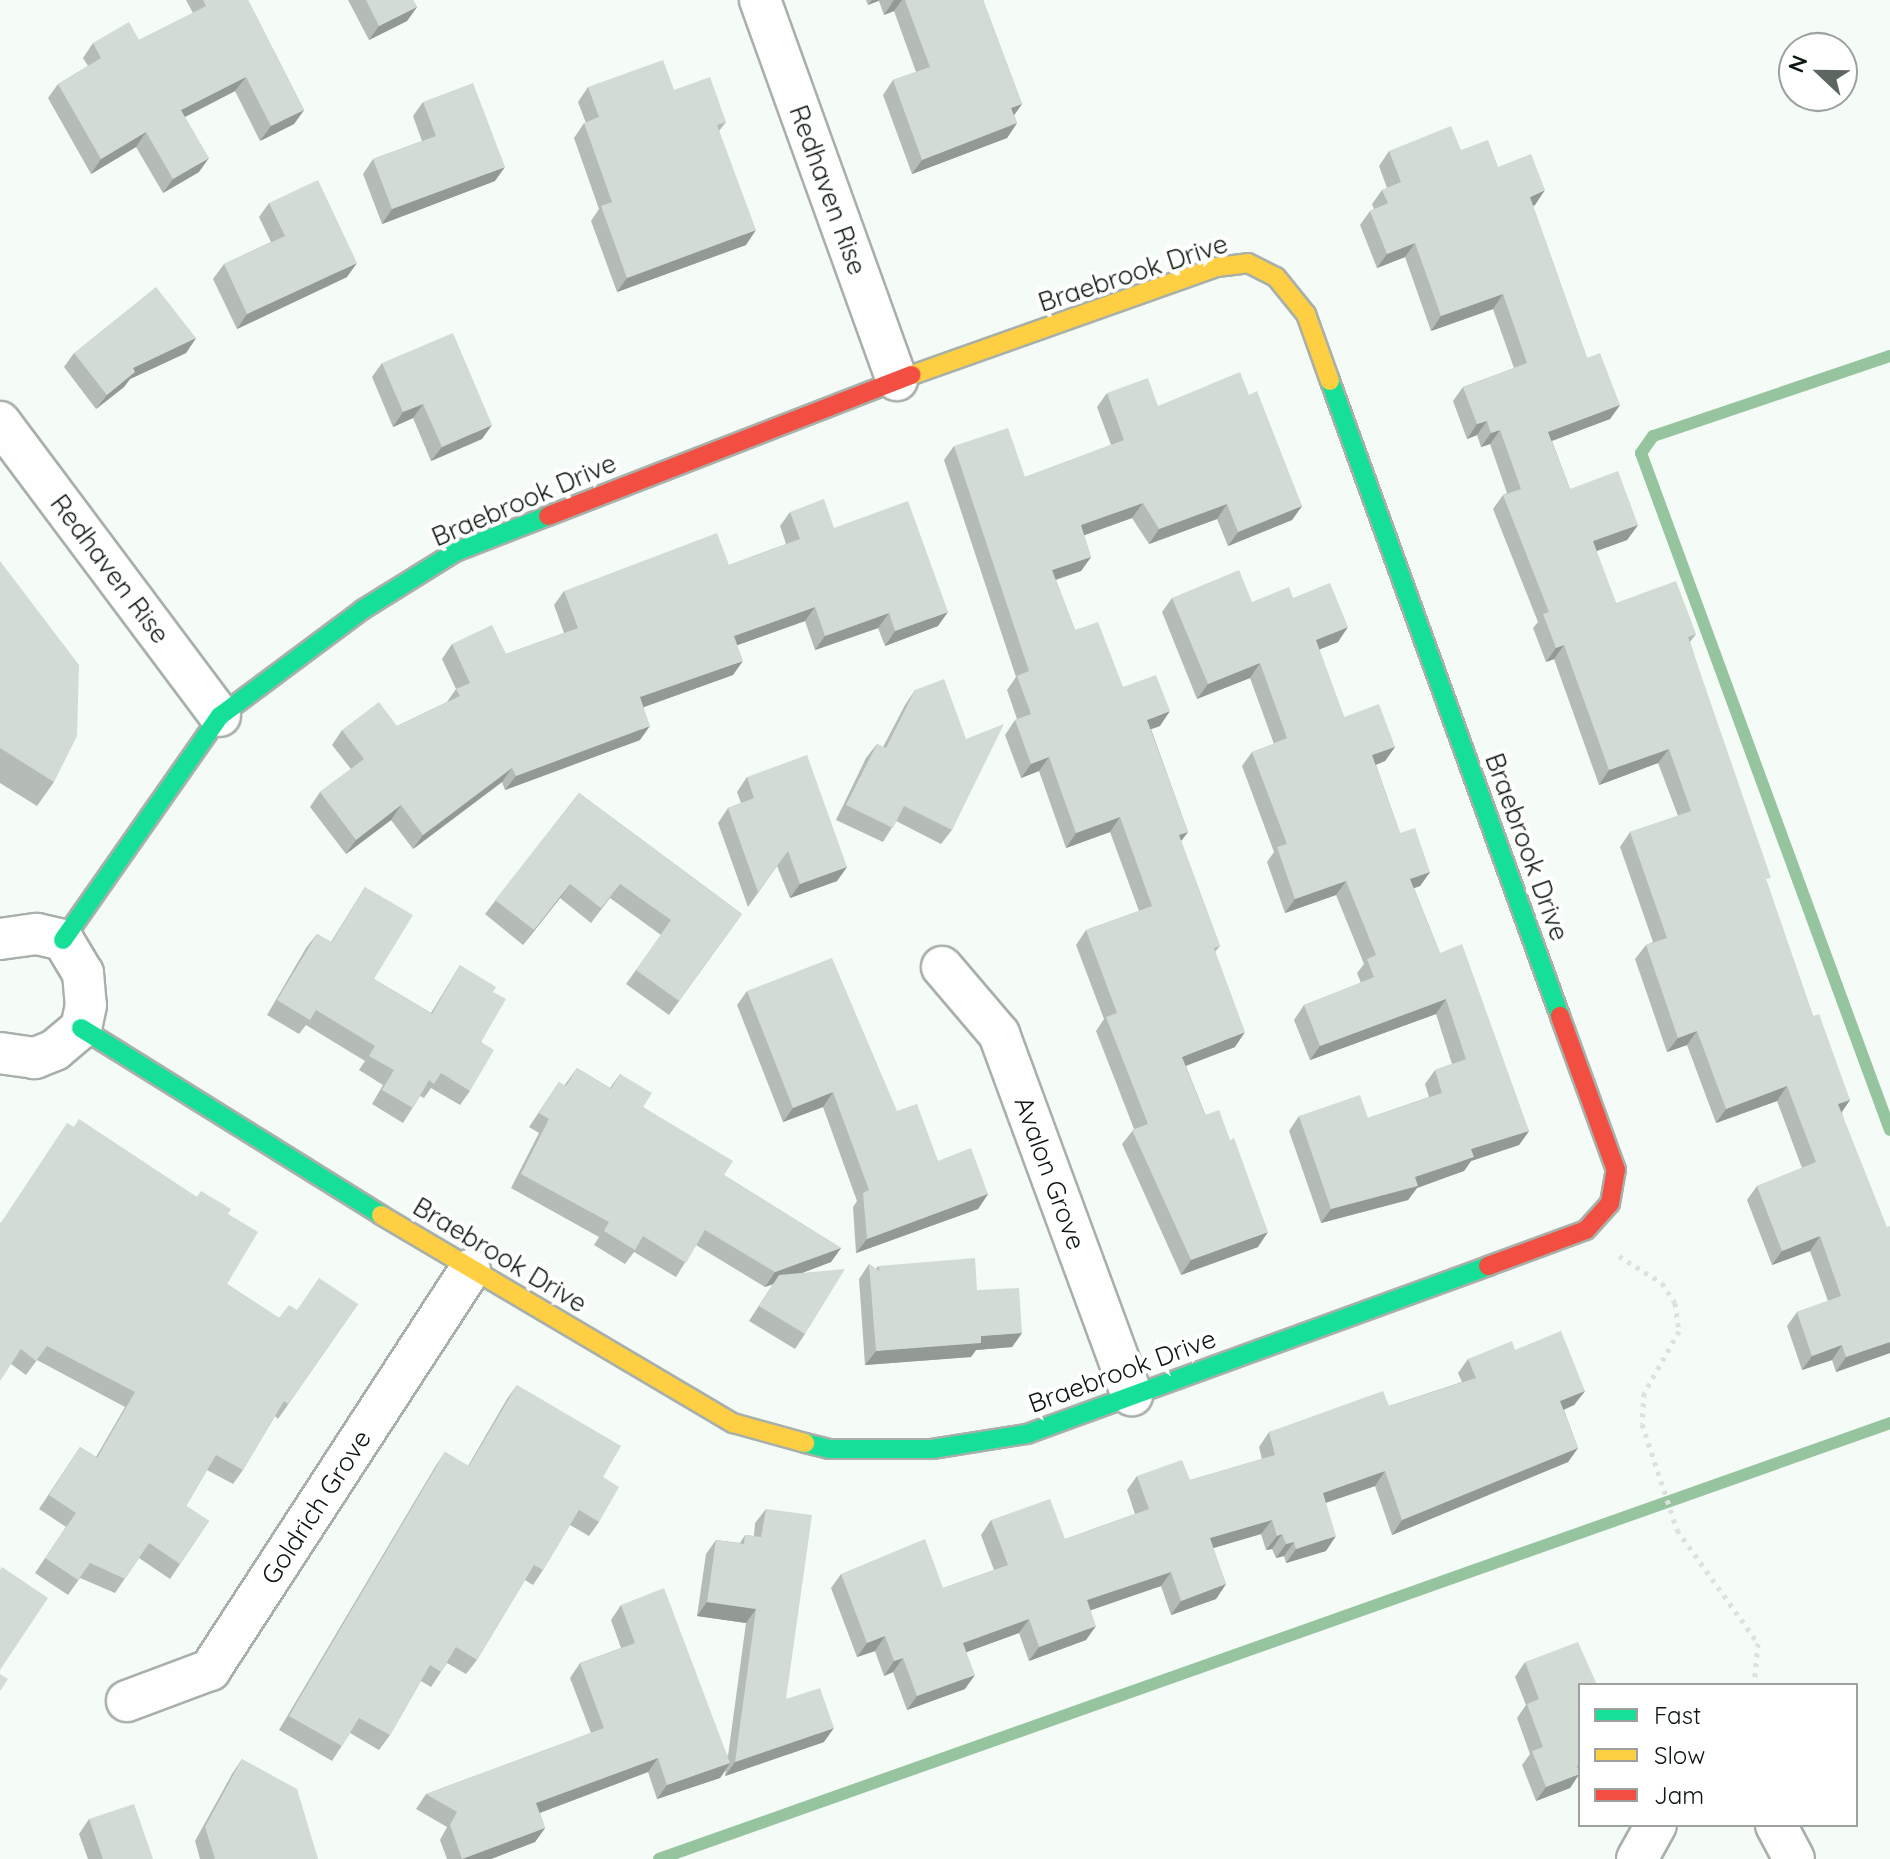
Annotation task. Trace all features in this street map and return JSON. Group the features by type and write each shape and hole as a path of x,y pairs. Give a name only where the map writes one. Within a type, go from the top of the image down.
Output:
{"street":[{"name":"Redhaven Rise","path":"760,0 897,380"},
{"name":"Braebrook Drive","path":"63,940 220,716 362,610 455,552 897,380 1217,267 1248,263 1276,277 1306,314 1616,1170 1610,1203 1586,1230 1027,1434 932,1449 829,1449 733,1423 470,1270 81,1028"},
{"name":"Redhaven Rise","path":"0,422 220,716"},
{"path":"0,939 37,934 63,940 83,973 81,1028 55,1050 35,1058 0,1053"},
{"name":"Avalon Grove","path":"942,967 999,1034 1132,1395"},
{"name":"Goldrich Grove","path":"127,1701 210,1670 470,1270"},
{"path":"1637,1859 1655,1827"},
{"path":"1777,1827 1794,1859"}],"path":[{"path":"1586,1230 1662,1283 1675,1303 1679,1331 1644,1393 1642,1424 1660,1486 1675,1523 1758,1643 1754,1683"}],"building":[{"path":"203,0 248,0 304,110 271,126 246,77 181,110 209,158 173,179 146,132 101,159 58,84 101,58 93,43 129,22 139,40 206,6"},
{"path":"366,0 413,0 417,7 379,26"},
{"path":"905,0 983,0 1022,104 1011,108 1017,123 922,160 893,80 930,67"},
{"path":"663,60 674,90 710,77 726,122 717,125 756,230 627,278 601,206 612,202 584,123 599,117 588,87"},
{"path":"473,83 505,167 392,209 373,159 436,136 423,102"},
{"path":"1451,126 1461,150 1488,140 1498,167 1531,154 1545,190 1530,197 1587,358 1600,353 1620,405 1548,432 1570,489 1618,471 1638,525 1593,541 1616,603 1676,581 1696,634 1688,637 1771,878 1766,879 1813,1016 1819,1014 1850,1100 1838,1104 1887,1227 1890,1226 1890,1342 1846,1357 1842,1345 1812,1356 1797,1312 1841,1296 1820,1236 1782,1251 1757,1186 1816,1162 1787,1086 1726,1109 1697,1031 1678,1038 1646,945 1667,938 1630,832 1691,811 1669,749 1609,770 1564,645 1556,648 1543,614 1549,612 1503,495 1521,489 1500,430 1491,433 1487,421 1477,424 1463,387 1527,363 1503,294 1441,316 1415,243 1387,254 1370,211 1388,203 1382,190 1401,182 1389,151"},
{"path":"318,180 357,263 247,314 224,264 285,236 269,203"},
{"path":"156,287 196,338 133,368 135,372 107,395 74,353"},
{"path":"453,333 492,425 442,447 423,404 403,412 382,363"},
{"path":"1240,372 1249,395 1257,391 1302,506 1238,532 1227,504 1159,529 1143,503 1081,525 1091,557 1052,570 1075,630 1098,622 1123,687 1156,675 1170,711 1147,720 1188,832 1179,835 1220,946 1214,948 1245,1032 1182,1057 1205,1115 1219,1110 1230,1140 1234,1138 1268,1232 1191,1260 1132,1130 1148,1124 1106,1017 1117,1013 1086,930 1152,906 1120,817 1076,833 1049,757 1031,764 1015,720 1031,714 1017,676 1029,671 954,446 1008,428 1025,477 1124,440 1107,393 1148,378 1158,406"},
{"path":"824,499 834,528 908,501 948,612 895,631 889,613 825,636 815,607 734,636 743,661 640,697 650,726 516,776 512,768 423,835 401,805 356,840 320,792 364,759 342,730 379,702 397,726 460,696 456,689 470,683 452,644 492,625 506,654 578,628 564,591 717,533 729,565 800,539 790,512"},
{"path":"0,561 79,665 77,736 54,782 0,748"},
{"path":"1239,570 1252,602 1289,587 1293,598 1330,583 1348,627 1316,640 1344,717 1379,704 1395,747 1372,755 1400,833 1415,828 1430,872 1410,879 1440,953 1462,944 1529,1131 1471,1149 1474,1157 1415,1177 1418,1186 1331,1209 1299,1116 1360,1095 1368,1118 1442,1093 1435,1070 1466,1059 1446,999 1320,1046 1304,1005 1374,977 1367,959 1376,955 1346,881 1295,899 1277,847 1287,844 1252,752 1287,738 1260,663 1208,684 1172,598"},
{"path":"944,679 966,739 1004,724 952,830 904,806 893,828 846,805 877,744 886,748 915,690"},
{"path":"807,755 847,867 800,884 788,851 758,892 728,808 754,798 747,777"},
{"path":"579,793 742,914 679,1001 636,970 671,920 620,884 601,908 570,884 534,930 495,900"},
{"path":"365,887 413,915 374,979 432,1014 460,965 496,987 493,992 506,999 481,1042 494,1050 470,1091 441,1073 434,1084 429,1080 413,1108 382,1090 394,1070 369,1056 375,1046 316,1010 310,1020 277,1000 317,934 332,942"},
{"path":"832,958 897,1111 917,1104 938,1161 971,1148 988,1194 867,1239 863,1193 869,1190 833,1092 793,1108 747,991"},
{"path":"577,1068 611,1089 620,1074 652,1093 643,1107 733,1161 724,1175 841,1248 775,1272 705,1230 686,1263 643,1236 635,1250 604,1231 609,1222 521,1174 549,1119 539,1113 559,1082 566,1086"},
{"path":"79,1119 197,1197 201,1191 231,1209 228,1214 258,1232 227,1284 279,1318 289,1305 297,1310 319,1278 358,1304 288,1404 284,1401 243,1470 216,1455 186,1506 209,1521 180,1564 149,1543 125,1579 90,1563 78,1580 45,1558 76,1513 49,1495 80,1447 97,1458 135,1392 47,1346 36,1361 21,1349 0,1381 0,1224 67,1123 74,1127"},
{"path":"975,1258 977,1290 1019,1288 1022,1333 981,1336 981,1343 876,1351 869,1264 880,1271 878,1266"},
{"path":"845,1269 805,1334 759,1306 779,1275"},
{"path":"1561,1331 1585,1391 1560,1401 1578,1448 1402,1520 1385,1471 1323,1493 1336,1536 1296,1549 1294,1542 1286,1544 1282,1534 1277,1536 1272,1520 1210,1538 1226,1584 1181,1601 1171,1572 1087,1600 1096,1626 1039,1647 1029,1619 963,1643 975,1675 917,1696 903,1658 894,1661 885,1636 867,1643 841,1574 925,1539 943,1588 1008,1565 991,1520 1050,1499 1065,1539 1149,1509 1137,1476 1182,1460 1190,1480 1275,1455 1269,1432 1383,1391 1389,1406 1476,1378 1468,1359 1512,1341 1515,1350"},
{"path":"517,1385 621,1446 603,1477 619,1487 599,1522 579,1510 543,1570 534,1565 477,1660 456,1647 441,1672 430,1665 390,1735 359,1718 342,1746 289,1716 445,1452 469,1466"},
{"path":"766,1509 812,1515 786,1699 820,1688 834,1728 735,1762 756,1609 707,1602 716,1540 744,1544 745,1535 761,1537"},
{"path":"2,1567 48,1598 0,1670 0,1570"},
{"path":"664,1588 730,1763 667,1785 658,1758 536,1803 545,1828 462,1859 450,1825 457,1812 426,1794 604,1728 580,1663 635,1643 621,1605"},
{"path":"1578,1642 1596,1683 1578,1683 1578,1775 1546,1787 1532,1751 1543,1747 1527,1704 1539,1699 1525,1662"},
{"path":"0,1674 8,1679 0,1691"},
{"path":"242,1759 297,1789 318,1859 215,1859 205,1827"},
{"path":"134,1804 153,1859 103,1859 89,1819"}],"waterway":[{"path":"1890,356 1653,436 1641,453 1890,1130"},
{"path":"659,1859 1890,1423"}],"traffic: fast":[{"path":"1330,381 1560,1016"},
{"path":"63,940 220,716 362,610 455,552 548,516"},
{"path":"81,1028 381,1215"},
{"path":"805,1443 829,1449 932,1449 1027,1434 1488,1266"}],"traffic: slow":[{"path":"912,375 1217,267 1248,263 1276,277 1306,314 1330,381"},
{"path":"381,1215 733,1423 805,1443"}],"traffic: jam":[{"path":"548,516 912,375"},
{"path":"1488,1266 1586,1230 1610,1203 1616,1170 1560,1016"}]}
